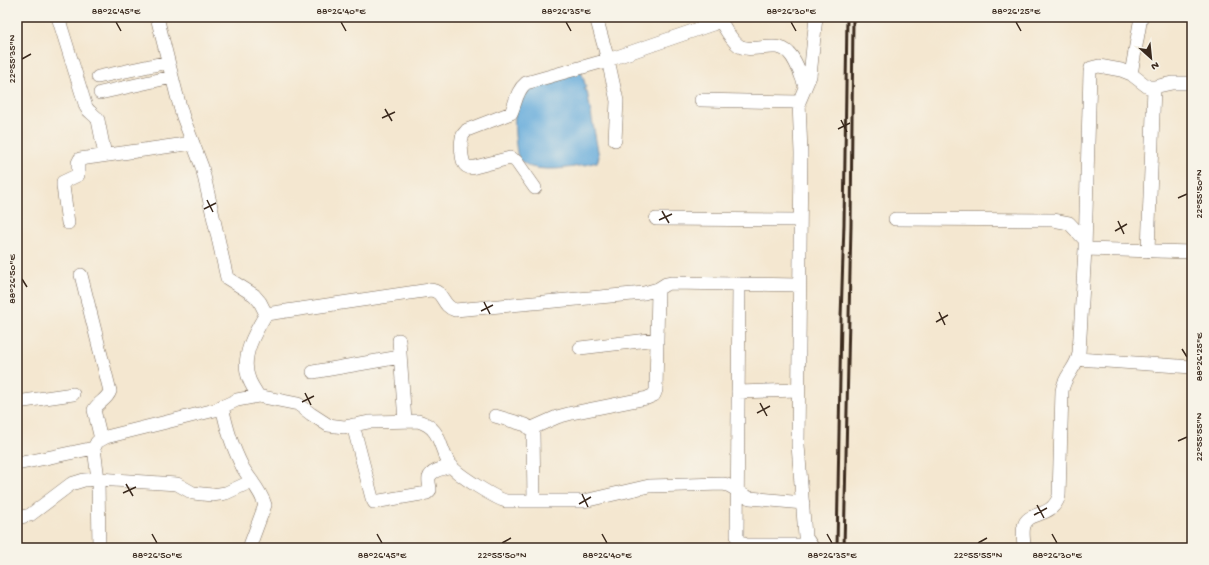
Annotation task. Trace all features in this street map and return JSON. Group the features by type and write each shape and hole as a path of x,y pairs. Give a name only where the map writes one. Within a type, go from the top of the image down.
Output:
{"street":[{"path":"58,17 86,107 88,111 96,116 98,120 105,155"},
{"path":"157,17 183,117 202,167 226,278 254,295 260,302 266,314"},
{"path":"596,17 608,60 617,106 615,140"},
{"path":"812,546 806,536 798,445 801,154 799,102 810,76 816,17"},
{"path":"1131,74 1140,17"},
{"path":"535,188 516,161 510,158 476,167 466,167 463,163 461,143 462,135 467,130 511,113 518,92 526,83 608,60 713,24 721,18 733,39 739,46 746,48 777,47 788,52 792,57 805,86"},
{"path":"98,77 168,62"},
{"path":"1024,548 1024,526 1026,522 1033,516 1054,506 1059,496 1062,391 1068,374 1078,359 1085,245 1091,68 1094,66 1099,66 1121,70 1131,74 1148,87 1172,83 1192,83"},
{"path":"100,93 172,77"},
{"path":"1148,250 1154,87"},
{"path":"701,100 799,102"},
{"path":"68,223 63,182 78,175 78,163 80,159 193,143"},
{"path":"656,219 800,220"},
{"path":"894,219 1053,220 1069,224 1085,245 1192,252"},
{"path":"81,275 110,391 109,395 96,406 94,410 98,443 99,548"},
{"path":"266,314 430,290 436,290 446,305 450,309 455,310 637,294 658,289 671,283 799,285"},
{"path":"739,284 738,541 746,545 812,546"},
{"path":"530,429 558,417 572,413 647,398 654,394 656,390 658,289"},
{"path":"258,396 248,378 248,348 266,314"},
{"path":"580,348 657,339"},
{"path":"399,340 405,421"},
{"path":"313,372 400,357"},
{"path":"1078,359 1192,367"},
{"path":"738,392 798,390"},
{"path":"17,402 73,394"},
{"path":"17,464 215,410 237,400 258,396 298,404 328,425 344,427 368,422 418,421 431,426 436,432 452,466 499,499 506,501 584,501 649,486 723,484 729,485 745,497 802,503"},
{"path":"222,406 228,435 244,469 263,498 265,506 249,548"},
{"path":"495,416 526,425 533,432 534,501"},
{"path":"353,425 374,502 427,493 430,490 430,475 433,472 452,466"},
{"path":"17,518 30,515 71,484 84,480 98,479 177,484 193,493 212,495 226,493 252,481"}],"water":[{"path":"581,71 586,87 584,89 587,91 599,157 597,162 556,169 531,167 518,159 515,132 515,111 521,94 532,85 551,80 552,84 556,82 555,80"}],"railway":[{"path":"837,548 847,17"},
{"path":"844,548 851,225 853,17"}]}
